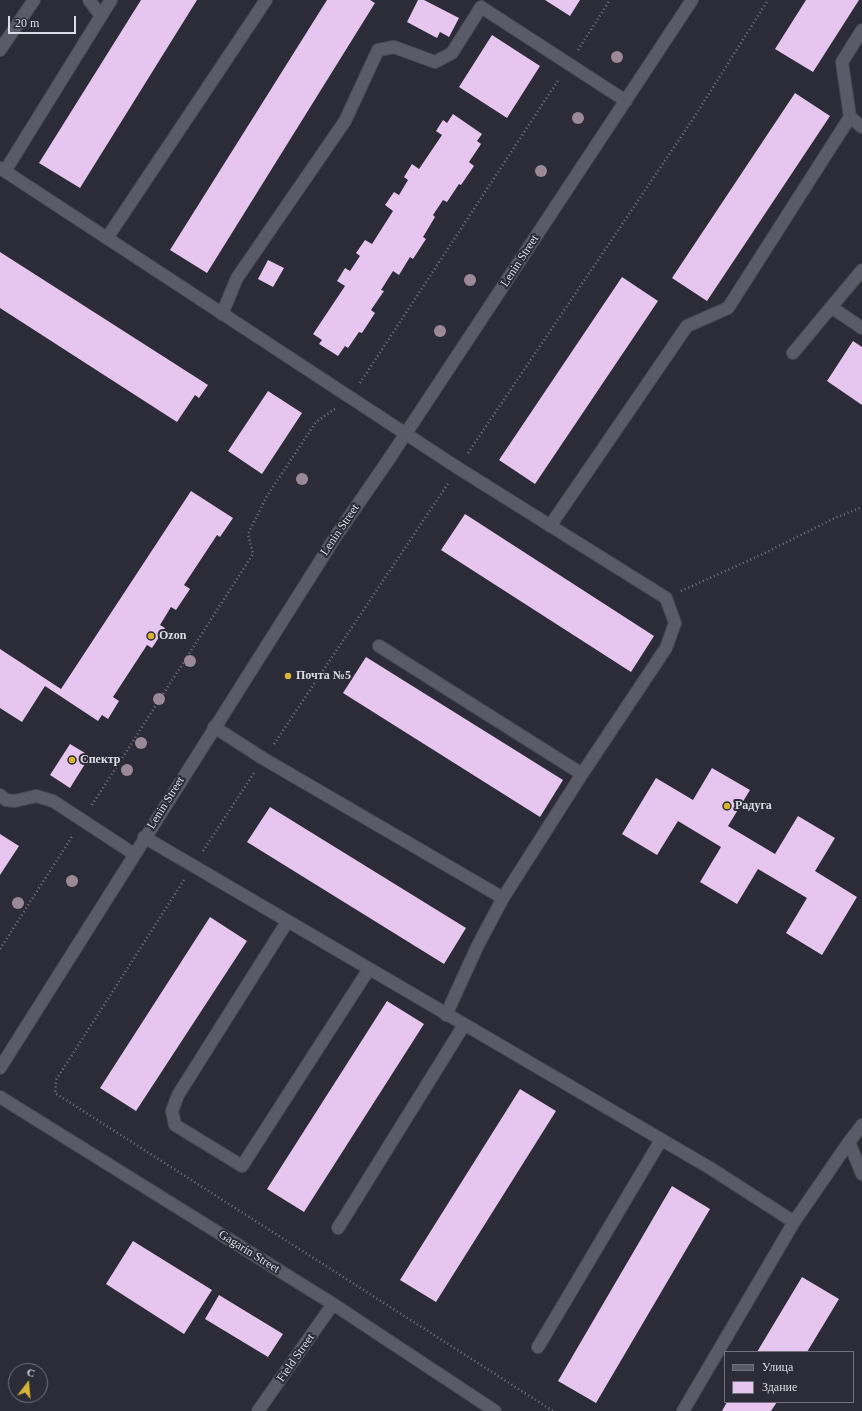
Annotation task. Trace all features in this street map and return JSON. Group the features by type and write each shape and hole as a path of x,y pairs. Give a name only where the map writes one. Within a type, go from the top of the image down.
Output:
{"street":[{"path":"0,50 34,0"},
{"path":"89,0 101,16"},
{"path":"111,0 2,169 458,468 666,598 675,623 666,648 502,898 477,947 446,1015"},
{"path":"107,238 266,0"},
{"name":"Lenin Street","path":"0,1068 144,837 336,536 406,433 692,0"},
{"path":"222,314 237,278 345,121 378,50 394,47 435,62 452,53 480,2 569,64 626,101"},
{"path":"550,526 687,326 728,308 850,117 842,62 862,30"},
{"path":"850,117 862,127"},
{"path":"793,353 862,270"},
{"path":"831,307 862,328"},
{"path":"379,646 582,774"},
{"path":"214,727 264,759 502,898"},
{"path":"0,795 6,800 15,801 36,796 47,800 82,820 134,854"},
{"path":"144,837 710,1168 794,1222"},
{"path":"287,922 178,1095 172,1111 175,1124 242,1166 368,969"},
{"path":"338,1228 464,1025"},
{"name":"Gagarin Street","path":"0,1097 333,1304 495,1411"},
{"path":"683,1411 794,1222 862,1125"},
{"path":"538,1347 661,1140"},
{"path":"849,1142 862,1174"},
{"name":"Field Street","path":"258,1411 333,1304"}],"path":[{"path":"0,949 253,554 248,534 267,496 316,422 350,398 610,0"},
{"path":"553,1411 55,1094 56,1080 264,759 693,119 768,0"},
{"path":"666,598 763,554 833,519 862,507"}],"building":[{"path":"141,0 197,0 80,188 39,163"},
{"path":"327,0 370,0 375,3 207,273 170,250"},
{"path":"418,0 424,0 459,18 449,37 440,32 437,38 407,22"},
{"path":"545,0 580,0 570,16"},
{"path":"806,0 859,0 813,72 775,49"},
{"path":"492,35 540,66 507,118 459,87"},
{"path":"795,93 830,116 707,301 672,278"},
{"path":"453,114 482,134 477,141 481,144 469,162 474,166 461,185 459,184 447,202 443,200 433,215 435,217 423,237 426,239 413,259 410,257 399,275 393,271 381,290 384,291 371,310 375,313 362,333 359,332 348,348 345,346 338,356 319,344 322,340 313,334 345,286 337,281 345,268 350,271 360,256 356,253 365,240 372,244 393,211 385,205 394,192 399,195 408,180 404,177 412,164 419,169 442,135 436,131 443,120 447,123"},
{"path":"0,252 208,385 199,398 195,395 177,422 0,308"},
{"path":"268,260 284,268 273,287 258,279"},
{"path":"622,277 658,301 535,484 499,460"},
{"path":"853,341 862,347 862,405 827,381"},
{"path":"268,391 302,413 262,474 228,451"},
{"path":"191,491 233,518 220,537 217,535 184,585 190,589 176,610 171,607 160,625 165,628 152,648 147,645 113,697 119,701 108,719 102,715 98,721 45,686 22,722 0,708 0,649 61,689"},
{"path":"465,514 654,636 631,672 441,550"},
{"path":"366,657 563,780 540,817 343,693"},
{"path":"70,744 90,756 70,788 50,775"},
{"path":"712,768 750,790 728,826 775,854 798,816 835,838 815,871 857,897 822,955 786,933 807,898 758,869 737,904 700,882 721,847 678,821 657,855 622,834 656,778 693,800"},
{"path":"270,807 466,928 444,964 247,842"},
{"path":"0,834 19,846 0,875"},
{"path":"210,917 247,941 136,1111 100,1088"},
{"path":"387,1001 424,1024 304,1212 267,1189"},
{"path":"520,1089 556,1111 436,1302 400,1280"},
{"path":"672,1186 710,1209 596,1403 558,1381"},
{"path":"133,1241 212,1290 184,1334 106,1284"},
{"path":"802,1277 839,1299 808,1351 758,1351"},
{"path":"219,1295 283,1334 268,1357 205,1319"},
{"path":"726,1403 776,1403 771,1411 722,1411"}],"place":[{"name":"Ozon","path":"151,636"},
{"name":"Почта №5","path":"288,676"},
{"name":"Спектр","path":"72,760"},
{"name":"Радуга","path":"727,806"}]}
